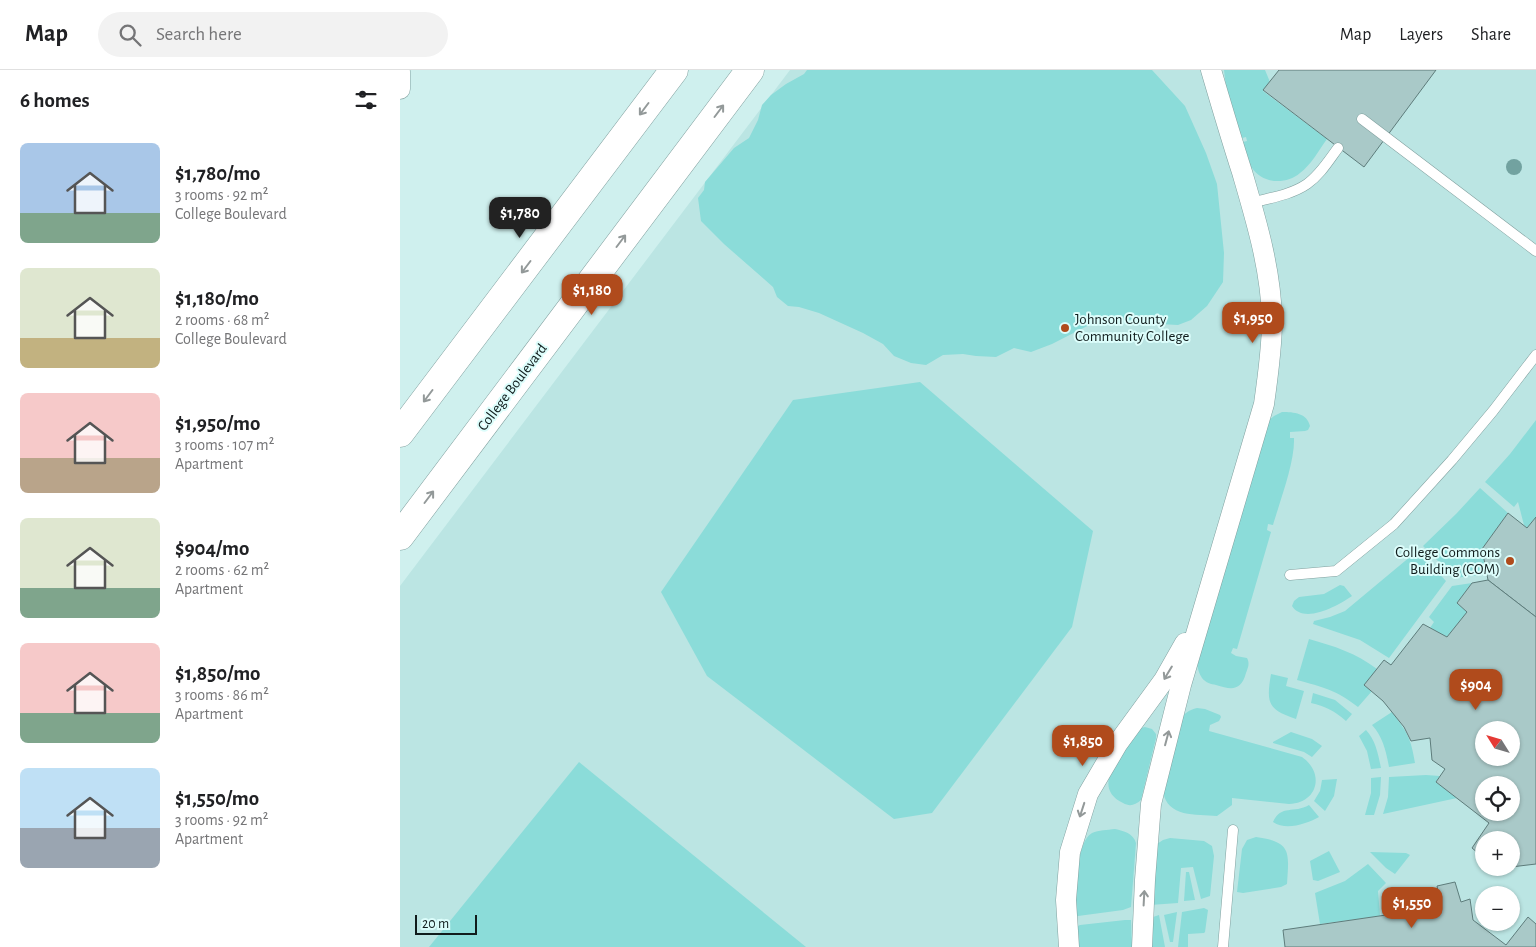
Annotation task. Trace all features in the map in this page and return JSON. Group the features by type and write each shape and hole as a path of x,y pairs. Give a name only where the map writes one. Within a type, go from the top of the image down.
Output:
{"main road":[{"path":"400,433 674,70"},
{"name":"College Boulevard","path":"400,536 750,70"}],"street":[{"path":"1142,947 1145,870 1151,804 1180,690 1264,404 1270,360 1272,320 1262,242 1211,70"},
{"path":"400,72 400,89"},
{"path":"1069,947 1066,900 1070,852 1088,794 1118,744 1164,680 1201,616"}],"lane":[{"path":"1362,119 1536,251"},
{"path":"1251,203 1288,193 1307,184 1322,170 1338,148"},
{"path":"1290,575 1336,571 1394,524 1452,460 1536,355"},
{"path":"1223,947 1233,830"}],"shaded area":[{"name":"Johnson County Community College","path":"790,70 1536,70 1536,947 400,947 400,586"},
{"path":"807,70 1152,70 1185,106 1206,153 1217,184 1224,253 1223,282 1207,306 1191,320 1178,325 1160,324 1142,319 1095,322 1052,344 1031,352 1014,348 996,357 963,354 943,355 926,365 911,363 894,356 883,344 819,313 788,306 777,297 773,287 701,221 698,198 704,190 705,182 734,148 749,138 758,120 762,105 771,95 804,74"},
{"path":"1224,70 1265,70 1270,82 1263,91 1327,139 1304,170 1288,180 1275,181 1262,177 1252,168 1247,159 1243,142 1247,141 1246,137 1242,138 1239,135 1227,96"},
{"path":"920,382 1093,531 1072,627 932,813 894,819 707,676 661,592 793,400"},
{"path":"1282,412 1303,416 1310,426 1305,431 1290,432 1290,438 1294,438 1294,448 1290,470 1273,525 1268,524 1267,530 1271,532 1237,649 1233,648 1231,653 1247,658 1248,667 1244,679 1239,686 1227,688 1205,681 1200,675 1197,664 1269,420"},
{"path":"1536,420 1536,517 1527,528 1524,525 1518,502 1514,507 1485,482 1510,454"},
{"path":"1480,488 1508,513 1482,549 1487,574 1455,578 1423,546"},
{"path":"1417,551 1446,581 1389,658 1360,640 1313,624 1314,621 1345,611"},
{"path":"1472,583 1457,603 1467,612 1447,637 1430,628 1434,622 1429,617 1452,586"},
{"path":"1340,585 1344,586 1352,596 1322,612 1305,614 1297,611 1292,606 1299,597 1324,594"},
{"path":"1309,639 1344,651 1377,669 1372,691 1358,707 1329,690 1297,680"},
{"path":"1271,674 1288,678 1286,686 1304,691 1296,719 1280,712 1271,704 1269,692"},
{"path":"1313,693 1335,700 1352,714 1346,721 1330,709 1311,703"},
{"path":"1197,708 1220,715 1219,721 1210,725 1209,731 1302,757 1314,771 1316,779 1312,793 1299,802 1289,804 1232,798 1232,805 1217,816 1184,813 1170,806 1163,791 1180,719 1187,712"},
{"path":"1392,712 1408,736 1415,763 1389,767 1381,739 1372,725"},
{"path":"1141,728 1152,729 1156,734 1156,738 1141,800 1135,804 1128,805 1113,796 1109,787 1109,777 1113,766 1120,756"},
{"path":"1366,730 1378,753 1381,768 1371,769 1367,751 1359,736"},
{"path":"1291,732 1312,739 1322,746 1312,757 1304,752 1273,743"},
{"path":"579,762 806,947 429,947"},
{"path":"1440,776 1436,782 1457,798 1383,814 1388,797 1389,777"},
{"path":"1381,777 1380,795 1374,815 1365,815 1371,793 1371,778"},
{"path":"1337,779 1334,796 1325,811 1314,801 1320,791 1322,780"},
{"path":"1309,805 1319,817 1302,824 1290,826 1278,825 1273,822 1276,816 1284,811 1303,808"},
{"path":"1115,829 1130,835 1136,843 1131,907 1123,910 1078,916 1074,914 1077,870 1082,847 1092,833"},
{"path":"1256,837 1276,842 1286,850 1288,856 1287,884 1281,887 1243,893 1237,892 1242,849 1247,840"},
{"path":"1170,838 1204,841 1212,846 1214,856 1210,896 1201,899 1193,867 1181,868 1178,903 1150,905 1157,844"},
{"path":"1329,851 1340,872 1318,881 1313,880 1310,861"},
{"path":"1370,852 1406,853 1410,855 1395,874"},
{"path":"1368,864 1386,883 1378,891 1380,916 1320,924 1315,893 1345,881"},
{"path":"1186,872 1189,872 1195,900 1184,901"},
{"path":"1204,908 1208,910 1205,932 1188,934 1188,947 1178,947 1182,912"},
{"path":"1177,912 1173,942 1170,942 1164,915"},
{"path":"1159,915 1165,947 1151,947 1150,918"},
{"path":"1131,920 1132,947 1076,947 1074,928 1080,925"}],"building":[{"path":"1279,70 1436,70 1364,167 1263,90"},
{"name":"College Commons Building (COM)","path":"1508,513 1527,528 1536,517 1536,617 1488,580 1482,549"},
{"path":"1488,580 1536,617 1536,864 1520,866 1520,831 1484,831 1489,823 1486,821 1520,821 1520,776 1475,776 1475,812 1436,782 1445,769 1432,760 1430,738 1411,741 1404,727 1383,701 1364,685 1384,660 1391,665 1423,624 1447,637 1467,612 1457,603 1472,583"},
{"path":"1455,882 1461,902 1470,899 1475,931 1488,931 1506,945 1517,931 1520,931 1520,927 1528,917 1536,924 1536,947 1285,947 1283,930 1441,907 1437,886"}],"place":[{"name":"Johnson County Community College","path":"1065,328"},
{"name":"College Commons Building (COM)","path":"1510,561"}]}
